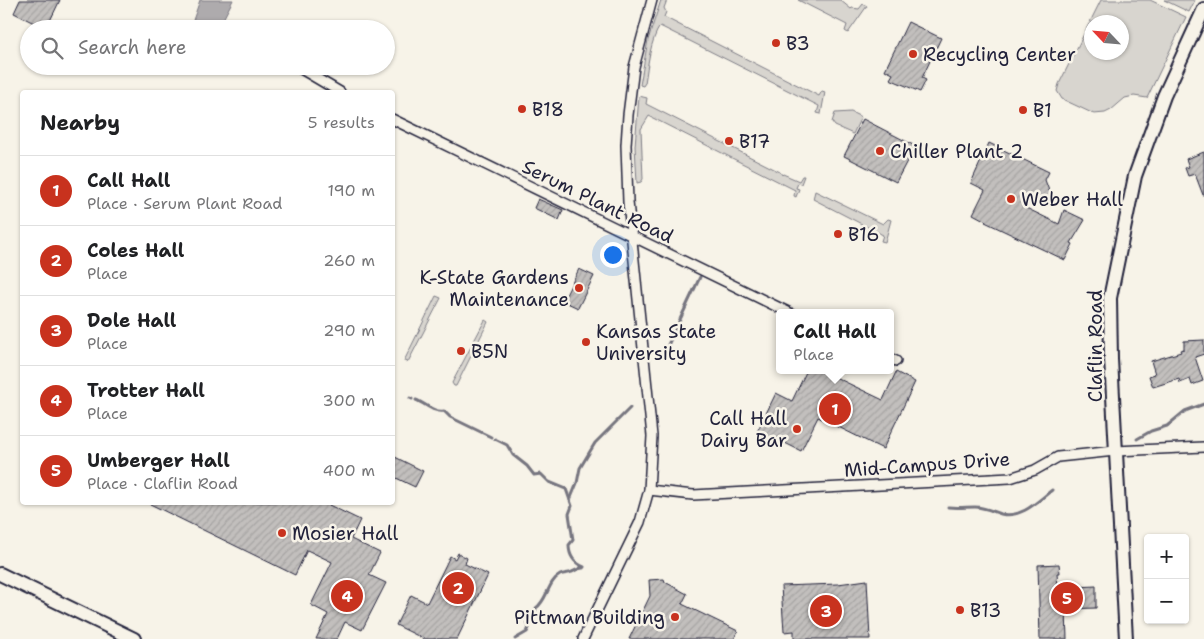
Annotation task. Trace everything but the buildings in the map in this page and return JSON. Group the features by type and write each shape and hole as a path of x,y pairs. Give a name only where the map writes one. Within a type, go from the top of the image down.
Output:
{"street":[{"path":"583,639 640,522 649,490 652,436 632,235 626,145 634,67 652,0"},
{"name":"Claflin Road","path":"1126,639 1115,451 1110,298 1135,176 1164,96 1204,9"},
{"path":"311,75 337,90"},
{"name":"Serum Plant Road","path":"395,120 782,309"},
{"name":"Mid-Campus Drive","path":"649,490 693,495 1010,478 1035,470 1058,457 1115,451 1204,447"},
{"path":"0,574 134,639"}],"shaded area":[{"path":"200,0 233,0 223,20 193,20"},
{"path":"661,0 667,0 664,8 666,12 664,17 819,96 822,91 825,92 821,114 817,113 819,106 660,26 648,61 645,83 643,86 640,85 648,40"},
{"path":"798,0 840,0 851,9 859,9 863,4 867,6 848,33 845,31 847,25"},
{"path":"1101,0 1150,0 1186,17 1147,98 1134,96 1125,98 1111,110 1105,113 1094,114 1062,99 1057,91 1084,34 1084,60 1129,60 1129,15 1094,15"},
{"path":"1164,0 1195,0 1189,12"},
{"path":"639,96 647,98 646,104 780,172 782,175 799,181 804,176 801,184 798,183 796,188 799,189 796,197 794,196 795,190 649,116 641,129 643,179 637,183 635,146"},
{"path":"851,112 861,117 853,134 835,126 832,122 835,113"},
{"path":"815,191 883,224 888,219 891,220 885,242 881,241 883,235 813,199"},
{"path":"436,296 441,298 408,362 404,361"},
{"path":"485,320 488,322 456,386 454,386 452,383"}],"waterway":[{"path":"667,347 700,277"},
{"path":"416,400 433,409 444,411 450,417 491,437"},
{"path":"1137,439 1151,431 1167,426 1185,411 1204,404"},
{"path":"570,500 577,483 580,468 595,443 630,408"},
{"path":"495,439 507,445 513,455 527,466 534,475 541,474 549,482 566,489 572,506 569,514 573,540 569,545 570,553 575,561 584,567"},
{"path":"948,507 978,507 1001,514 1015,514 1029,508 1052,490"},
{"path":"515,639 527,632 529,628 527,621 535,613 536,608 543,601 556,578 562,574 583,568"}],"place":[{"name":"B3","path":"776,43"},
{"name":"Recycling Center","path":"913,54"},
{"name":"B18","path":"522,109"},
{"name":"B1","path":"1023,110"},
{"name":"B17","path":"729,141"},
{"name":"Chiller Plant 2","path":"880,151"},
{"name":"Weber Hall","path":"1011,199"},
{"name":"B16","path":"838,234"},
{"name":"K-State Gardens Maintenance","path":"579,288"},
{"name":"Kansas State University","path":"586,342"},
{"name":"B5N","path":"461,351"},
{"name":"Call Hall","path":"835,409"},
{"name":"Call Hall Dairy Bar","path":"797,429"},
{"name":"Mosier Hall","path":"282,533"},
{"name":"Coles Hall","path":"458,588"},
{"name":"Trotter Hall","path":"347,596"},
{"name":"Umberger Hall","path":"1067,598"},
{"name":"B13","path":"960,610"},
{"name":"Dole Hall","path":"826,611"},
{"name":"Pittman Building","path":"675,617"}]}
